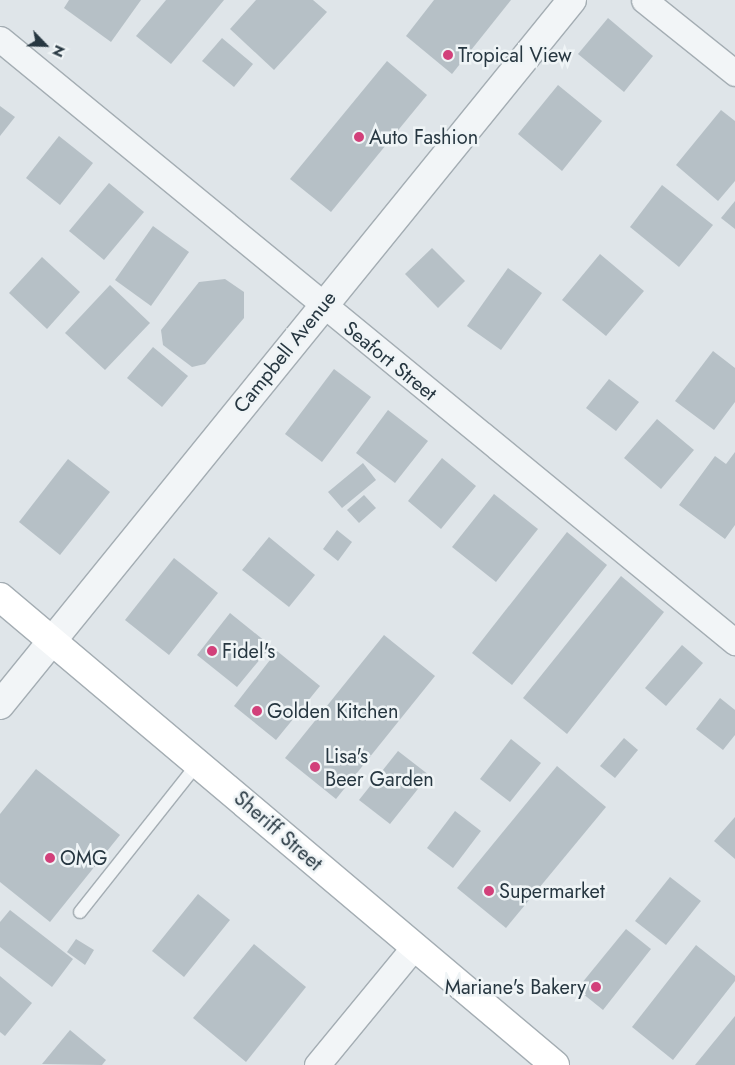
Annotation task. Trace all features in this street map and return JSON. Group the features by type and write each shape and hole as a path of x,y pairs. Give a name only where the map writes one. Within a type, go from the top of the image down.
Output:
{"main road":[{"name":"Sheriff Street","path":"0,597 199,762 413,948 555,1065"}],"street":[{"name":"Campbell Avenue","path":"0,705 54,641 321,305 572,0"},
{"path":"644,0 735,73"},
{"name":"Seafort Street","path":"0,39 321,305 735,642"},
{"path":"318,1065 413,948"}],"lane":[{"path":"80,912 199,762"}],"building":[{"path":"69,0 141,0 111,42 64,8"},
{"path":"166,0 224,0 171,64 136,36"},
{"path":"256,0 313,0 327,12 274,70 230,29"},
{"name":"Tropical View","path":"434,0 511,0 452,74 406,36"},
{"path":"608,18 653,56 624,92 578,54"},
{"path":"222,38 253,64 234,87 202,61"},
{"name":"Auto Fashion","path":"387,61 427,95 331,212 290,179"},
{"path":"558,85 602,121 562,171 518,134"},
{"path":"0,106 15,117 0,136"},
{"path":"721,110 735,121 735,181 718,201 676,165"},
{"path":"59,136 93,163 60,205 26,178"},
{"path":"109,183 144,212 104,260 69,231"},
{"path":"662,185 713,225 679,267 630,227"},
{"path":"735,201 735,229 721,218"},
{"path":"153,226 189,252 151,306 115,280"},
{"path":"432,248 465,281 438,308 405,274"},
{"path":"600,254 644,291 606,336 562,300"},
{"path":"42,257 80,292 47,329 9,293"},
{"path":"508,268 542,293 501,350 467,326"},
{"path":"225,279 244,292 244,318 205,364 192,367 163,345 161,330 199,282"},
{"path":"110,285 150,323 105,370 65,333"},
{"path":"153,347 188,376 162,407 127,378"},
{"path":"713,351 735,368 735,402 714,430 675,401"},
{"path":"334,369 371,397 322,462 285,434"},
{"path":"609,379 639,402 616,431 586,408"},
{"path":"388,410 428,441 395,483 356,453"},
{"path":"657,419 694,450 661,489 624,458"},
{"path":"735,452 735,525 725,539 679,505 715,456 726,464"},
{"path":"442,458 476,486 441,529 408,501"},
{"path":"68,459 110,492 60,555 19,522"},
{"path":"363,463 376,480 342,508 328,492"},
{"path":"494,494 538,529 496,582 452,547"},
{"path":"364,495 376,508 359,523 347,510"},
{"path":"337,530 352,542 338,561 323,549"},
{"path":"567,532 607,565 512,685 472,653"},
{"path":"269,537 315,575 289,607 242,570"},
{"path":"174,558 218,593 169,655 125,620"},
{"path":"621,576 664,612 567,734 523,698"},
{"path":"230,613 271,646 237,687 197,655"},
{"path":"384,635 435,676 336,799 285,758"},
{"path":"682,645 703,663 666,706 645,688"},
{"path":"277,651 320,686 276,740 234,706"},
{"path":"720,698 735,710 735,735 723,750 696,729"},
{"path":"624,738 638,750 615,778 600,766"},
{"path":"511,739 541,763 510,802 480,779"},
{"path":"398,751 429,775 390,824 359,800"},
{"path":"557,766 606,807 506,928 457,888"},
{"name":"OMG","path":"36,769 120,835 50,922 0,882 0,814"},
{"path":"455,811 481,831 453,868 427,848"},
{"path":"735,817 735,859 714,841"},
{"path":"670,877 701,901 666,945 635,921"},
{"path":"198,894 230,920 184,977 152,951"},
{"path":"10,910 73,959 52,987 0,947 0,922"},
{"path":"626,929 651,949 603,1010 577,989"},
{"path":"76,939 94,950 85,965 67,952"},
{"path":"254,944 306,987 246,1062 193,1018"},
{"path":"696,945 735,976 735,981 673,1060 632,1027"},
{"path":"0,976 32,1003 5,1036 0,1032"},
{"path":"735,1016 735,1065 695,1065"},
{"path":"70,1030 106,1060 102,1065 42,1064"}],"place":[{"name":"Tropical View","path":"448,55"},
{"name":"Auto Fashion","path":"359,137"},
{"name":"Fidel's","path":"212,651"},
{"name":"Golden Kitchen","path":"257,711"},
{"name":"Lisa's Beer Garden","path":"315,767"},
{"name":"OMG","path":"50,858"},
{"name":"Supermarket","path":"489,891"},
{"name":"Mariane's Bakery","path":"596,987"}]}
